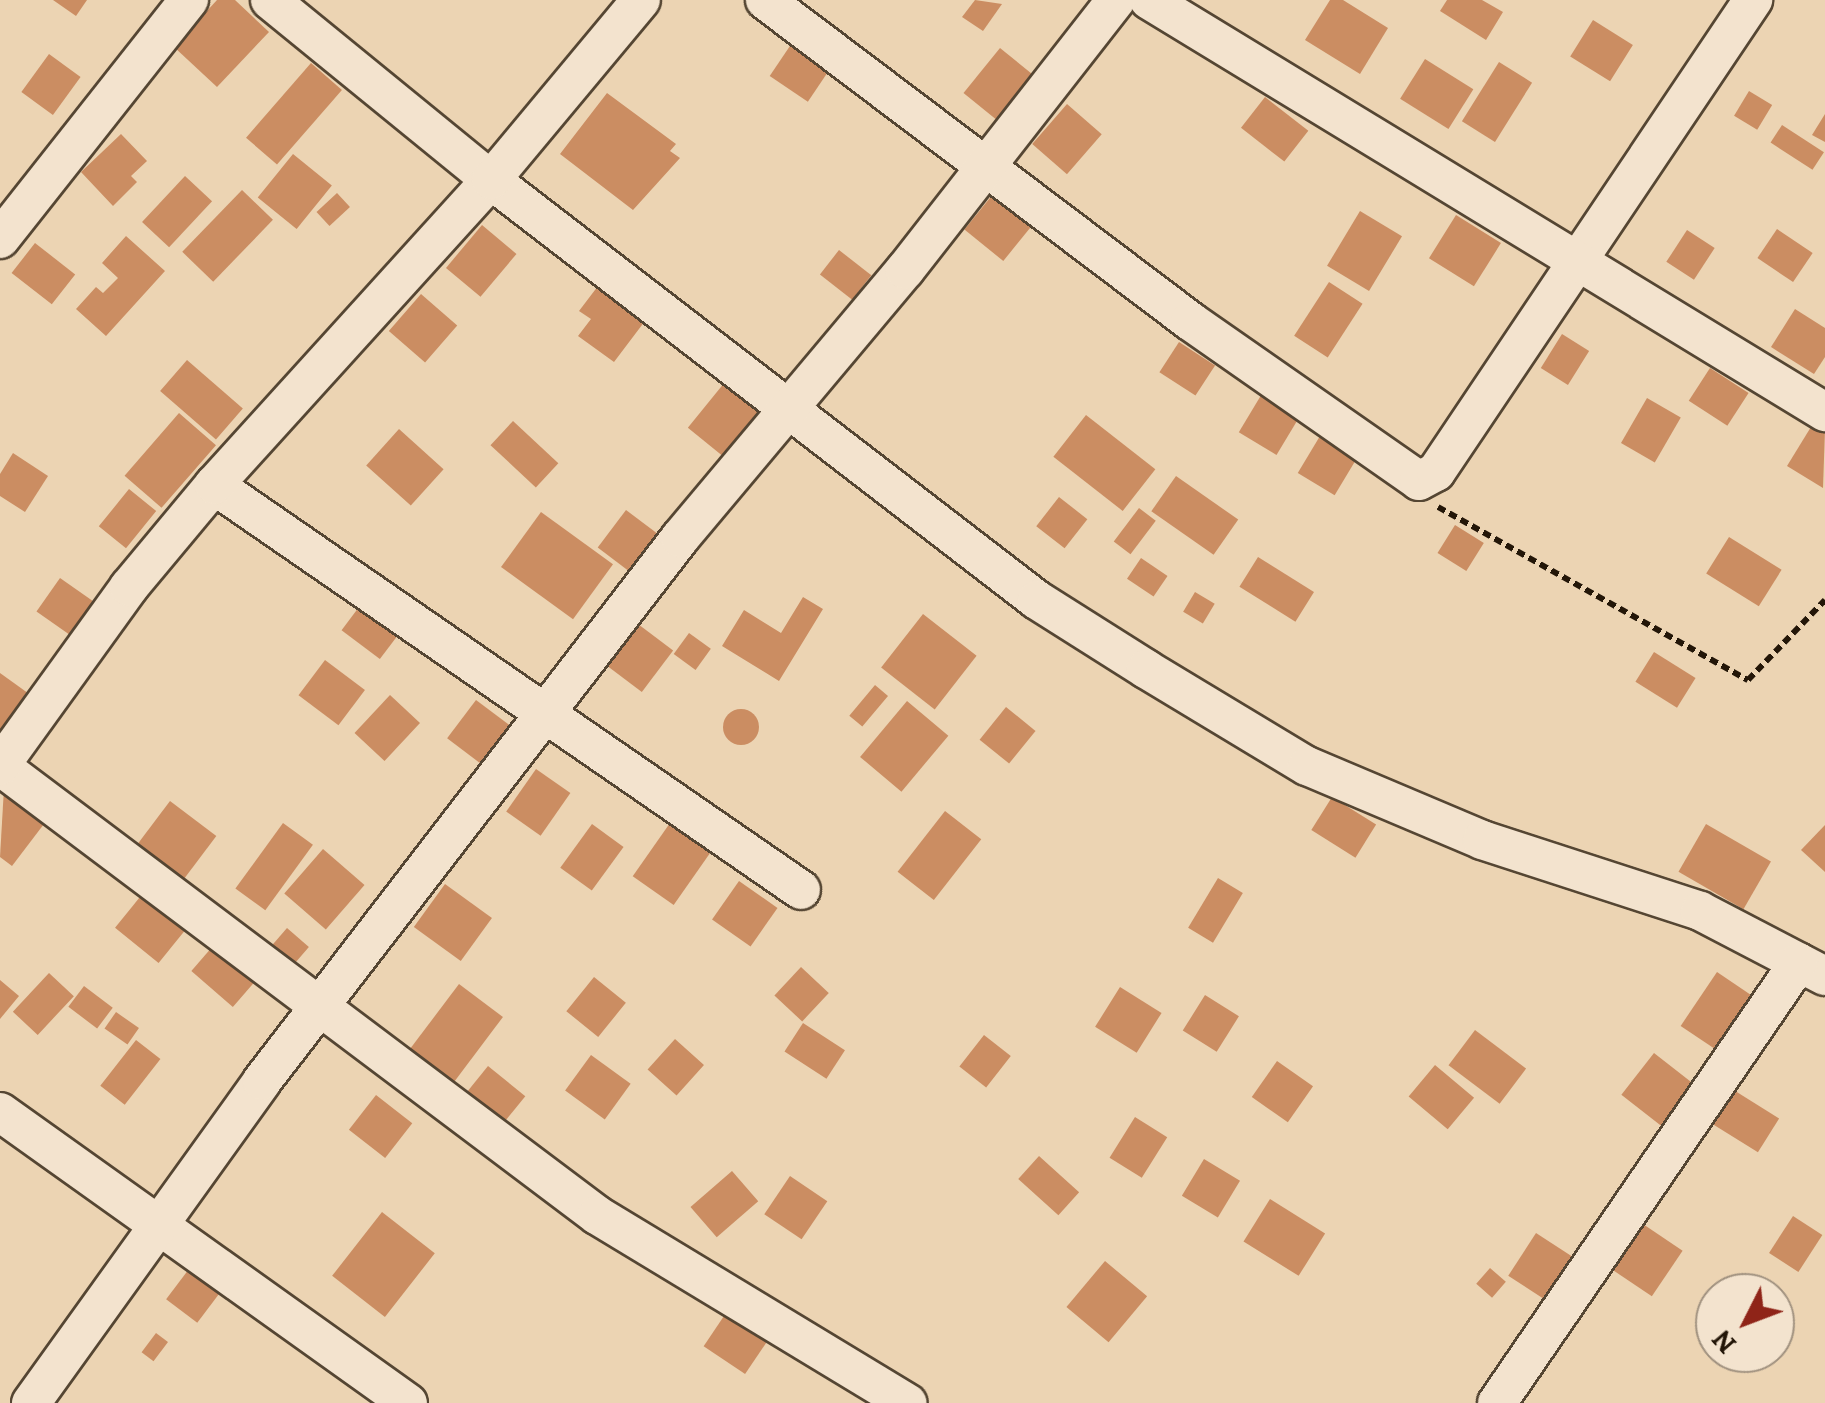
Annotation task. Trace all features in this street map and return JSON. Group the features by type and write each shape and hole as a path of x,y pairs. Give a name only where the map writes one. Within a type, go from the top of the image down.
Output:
{"street":[{"path":"0,239 189,0"},
{"path":"270,0 491,180 1037,600 1307,766 1482,840 1700,911 1812,969 1497,1403"},
{"path":"641,0 491,180 214,485 129,586 0,766 597,1215 907,1403"},
{"path":"765,0 1296,398 1420,482 1436,472 1753,0"},
{"path":"31,1403 157,1221 548,710 1116,0"},
{"path":"1149,0 1580,259 1825,412"},
{"path":"214,485 548,710 801,890"},
{"path":"0,1112 408,1403"}],"path":[{"path":"1420,482 1443,514 1516,547 1748,680 1825,600"}],"building":[{"path":"53,0 87,0 76,16"},
{"path":"217,0 235,0 269,32 217,87 174,47"},
{"path":"975,0 1002,4 983,31 962,17"},
{"path":"1330,0 1343,0 1388,28 1360,74 1305,40"},
{"path":"1447,0 1482,0 1503,12 1486,40 1440,11"},
{"path":"1593,20 1633,45 1610,81 1570,56"},
{"path":"796,37 834,63 808,102 770,76"},
{"path":"1000,48 1039,79 1002,125 963,93"},
{"path":"49,54 81,77 53,115 21,92"},
{"path":"1425,59 1473,89 1448,129 1400,99"},
{"path":"1499,62 1532,83 1495,142 1462,121"},
{"path":"311,63 342,90 277,165 246,138"},
{"path":"1749,91 1772,105 1757,130 1734,116"},
{"path":"607,93 676,144 670,151 680,158 633,210 560,154"},
{"path":"1265,97 1308,131 1284,162 1241,128"},
{"path":"1067,104 1102,134 1067,174 1032,144"},
{"path":"1825,114 1825,142 1812,135"},
{"path":"1782,125 1824,152 1812,170 1771,143"},
{"path":"121,134 147,161 131,176 137,182 113,206 81,172"},
{"path":"293,154 332,185 297,229 258,198"},
{"path":"185,176 212,201 169,247 142,222"},
{"path":"242,190 273,220 213,282 182,252"},
{"path":"337,193 350,207 329,226 317,212"},
{"path":"994,193 1033,224 1003,261 964,230"},
{"path":"1360,211 1402,236 1369,291 1327,266"},
{"path":"1456,215 1501,243 1474,286 1429,258"},
{"path":"482,225 516,254 480,297 446,268"},
{"path":"1777,229 1813,253 1793,282 1757,258"},
{"path":"1687,230 1715,248 1694,280 1666,262"},
{"path":"126,236 165,271 106,336 76,309 96,287 103,293 118,278 102,263"},
{"path":"35,243 75,274 52,304 12,273"},
{"path":"839,250 871,275 852,300 820,274"},
{"path":"1329,282 1363,304 1328,357 1294,336"},
{"path":"598,286 645,321 614,362 578,336 591,319 579,311"},
{"path":"421,294 457,325 425,362 389,331"},
{"path":"1795,309 1825,328 1825,357 1814,374 1771,347"},
{"path":"1562,334 1589,351 1568,385 1541,368"},
{"path":"1179,342 1215,365 1195,396 1159,372"},
{"path":"187,360 243,409 216,439 160,391"},
{"path":"1710,368 1749,393 1727,426 1689,401"},
{"path":"725,382 762,412 725,458 688,428"},
{"path":"1263,392 1301,415 1277,455 1239,432"},
{"path":"1647,398 1681,418 1655,463 1621,443"},
{"path":"179,413 216,445 162,508 125,476"},
{"path":"1086,415 1155,469 1123,511 1053,457"},
{"path":"513,421 558,463 536,487 490,445"},
{"path":"1814,422 1825,429 1823,488 1787,466"},
{"path":"399,429 444,469 411,506 366,465"},
{"path":"1323,431 1360,453 1335,495 1298,473"},
{"path":"13,453 48,476 25,512 0,496 0,474"},
{"path":"1176,476 1238,520 1214,555 1151,511"},
{"path":"129,489 156,511 126,548 99,526"},
{"path":"1059,497 1087,519 1065,548 1036,526"},
{"path":"1139,508 1156,521 1130,554 1114,542"},
{"path":"626,510 666,540 638,578 598,548"},
{"path":"541,512 613,564 573,619 501,567"},
{"path":"1455,525 1484,543 1466,571 1438,553"},
{"path":"1729,537 1782,570 1759,606 1706,573"},
{"path":"1258,557 1314,592 1295,622 1239,587"},
{"path":"1141,558 1168,576 1154,597 1127,579"},
{"path":"60,578 96,603 73,637 36,612"},
{"path":"1195,592 1215,604 1203,624 1183,612"},
{"path":"803,597 823,609 779,681 722,646 744,610 781,633"},
{"path":"362,603 400,632 380,659 342,630"},
{"path":"923,614 977,656 935,709 881,668"},
{"path":"634,621 673,650 642,692 603,663"},
{"path":"689,633 711,649 696,670 674,654"},
{"path":"1654,652 1696,678 1677,708 1635,682"},
{"path":"325,660 365,690 338,725 299,695"},
{"path":"0,673 32,696 0,739"},
{"path":"875,685 888,696 862,727 849,716"},
{"path":"390,695 420,723 385,761 355,733"},
{"path":"476,700 512,727 483,765 447,738"},
{"path":"907,701 948,736 901,792 860,757"},
{"path":"1006,707 1036,731 1009,764 980,740"},
{"path":"741,709 754,714 759,727 754,740 741,745 728,740 723,727 728,714"},
{"path":"536,769 570,793 541,836 506,812"},
{"path":"4,788 47,820 12,866 0,857"},
{"path":"1332,797 1376,825 1355,858 1311,830"},
{"path":"170,801 216,836 183,881 136,846"},
{"path":"945,811 981,839 934,900 898,872"},
{"path":"283,823 313,845 265,910 235,889"},
{"path":"670,823 711,852 674,905 633,876"},
{"path":"592,824 624,847 592,891 560,868"},
{"path":"1706,824 1771,861 1743,909 1678,872"},
{"path":"1825,825 1825,872 1801,850"},
{"path":"323,849 365,885 326,930 284,894"},
{"path":"1218,878 1243,893 1213,943 1188,928"},
{"path":"739,881 778,908 751,946 712,920"},
{"path":"445,884 492,918 461,961 414,927"},
{"path":"144,892 188,927 159,963 115,928"},
{"path":"287,928 309,947 290,969 268,950"},
{"path":"213,946 255,982 233,1007 191,971"},
{"path":"801,967 829,993 802,1021 774,996"},
{"path":"1717,972 1751,995 1715,1049 1681,1026"},
{"path":"49,973 74,996 38,1035 13,1012"},
{"path":"594,977 626,1003 598,1037 566,1011"},
{"path":"0,980 19,996 0,1019"},
{"path":"459,984 503,1017 452,1084 408,1051"},
{"path":"84,986 113,1008 97,1028 68,1007"},
{"path":"1120,987 1162,1013 1137,1053 1095,1027"},
{"path":"1205,995 1239,1016 1217,1052 1183,1031"},
{"path":"116,1012 139,1028 127,1044 105,1028"},
{"path":"803,1023 845,1050 826,1079 784,1052"},
{"path":"1475,1030 1526,1069 1500,1104 1449,1065"},
{"path":"984,1035 1011,1056 986,1087 959,1067"},
{"path":"675,1039 704,1065 677,1096 648,1069"},
{"path":"136,1040 160,1059 125,1105 100,1086"},
{"path":"1654,1053 1693,1084 1661,1126 1621,1095"},
{"path":"591,1055 631,1084 605,1119 565,1091"},
{"path":"1277,1061 1313,1086 1288,1122 1252,1097"},
{"path":"1435,1065 1474,1098 1448,1129 1409,1096"},
{"path":"488,1066 525,1096 498,1130 461,1099"},
{"path":"1724,1084 1779,1118 1758,1152 1703,1118"},
{"path":"376,1095 412,1123 385,1158 349,1130"},
{"path":"1135,1117 1167,1137 1142,1178 1110,1158"},
{"path":"1039,1156 1079,1192 1058,1215 1018,1179"},
{"path":"1204,1159 1240,1181 1218,1217 1182,1196"},
{"path":"732,1171 758,1201 717,1237 690,1207"},
{"path":"790,1176 827,1201 802,1239 764,1214"},
{"path":"1270,1199 1325,1233 1299,1276 1244,1241"},
{"path":"382,1212 435,1253 385,1317 332,1276"},
{"path":"1793,1216 1822,1235 1798,1272 1769,1253"},
{"path":"1637,1220 1683,1251 1652,1296 1606,1266"},
{"path":"1536,1233 1582,1263 1554,1306 1508,1276"},
{"path":"195,1261 226,1284 197,1323 166,1299"},
{"path":"1105,1261 1147,1296 1109,1342 1066,1307"},
{"path":"1490,1268 1506,1282 1492,1298 1476,1284"},
{"path":"726,1313 767,1341 745,1374 704,1346"},
{"path":"156,1333 168,1342 154,1361 142,1352"}]}
